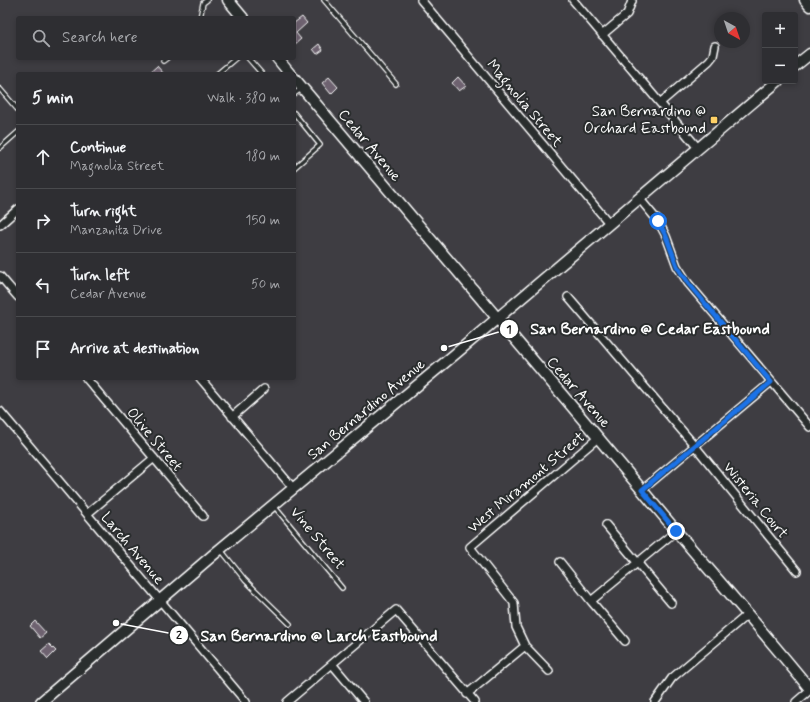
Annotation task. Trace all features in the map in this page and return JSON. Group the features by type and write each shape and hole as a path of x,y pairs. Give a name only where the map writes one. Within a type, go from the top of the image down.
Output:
{"main road":[{"path":"228,0 241,16"},
{"path":"805,0 810,6"},
{"path":"798,64 810,54"},
{"path":"279,60 288,72"},
{"name":"San Bernardino Avenue","path":"41,702 160,600 774,84"},
{"name":"Cedar Avenue","path":"298,91 497,318 599,437 676,531 748,614 807,678 810,690"}],"street":[{"name":"Magnolia Street","path":"421,0 610,223"},
{"path":"573,0 698,148"},
{"path":"602,35 626,14 632,1"},
{"path":"660,103 709,61 713,56 715,48"},
{"path":"639,198 658,221 666,236 677,266 688,283 810,427"},
{"path":"0,224 16,211"},
{"path":"0,276 16,295"},
{"name":"Wisteria Court","path":"568,297 695,446 797,571"},
{"name":"Olive Street","path":"88,380 203,516"},
{"name":"Vine Street","path":"202,380 294,488"},
{"path":"642,490 771,382"},
{"path":"232,416 264,389"},
{"name":"Larch Avenue","path":"0,411 246,702"},
{"name":"West Miramont Street","path":"525,646 516,627 514,603 470,547 599,437"},
{"path":"88,514 154,458"},
{"path":"606,525 671,603"},
{"path":"591,601 676,531"},
{"path":"560,562 625,641"},
{"path":"287,702 396,610 475,702"},
{"path":"655,702 672,678 748,614"},
{"path":"467,694 525,646 549,671"},
{"path":"332,664 364,702"},
{"path":"796,702 810,690"}],"lane":[{"path":"201,16 204,3 207,0"},
{"path":"324,0 396,84"},
{"path":"218,72 234,60"},
{"path":"250,60 260,72"},
{"path":"0,89 16,108"},
{"path":"296,115 320,145 296,166"},
{"path":"0,148 16,134"},
{"name":"Vine Street","path":"273,505 342,588"},
{"path":"221,549 245,580 290,624"}],"building":[{"path":"302,17 307,23 296,33 296,22"},
{"path":"296,33 301,39 296,43"},
{"path":"319,44 323,50 317,54 313,49"},
{"path":"157,66 162,72 150,72"},
{"path":"329,77 338,87 331,94 322,83"},
{"path":"458,77 466,86 459,91 452,83"},
{"path":"35,621 46,633 40,638 30,626"},
{"path":"49,644 56,651 48,659 41,651"}],"place":[{"name":"San Bernardino @ Orchard Eastbound","path":"714,120"},
{"name":"San Bernardino @ Cedar Eastbound","path":"444,348"},
{"name":"San Bernardino @ Larch Eastbound","path":"116,623"}],"route":[{"path":"658,221 666,236 677,266 688,283 771,382 642,490 676,531"}]}
